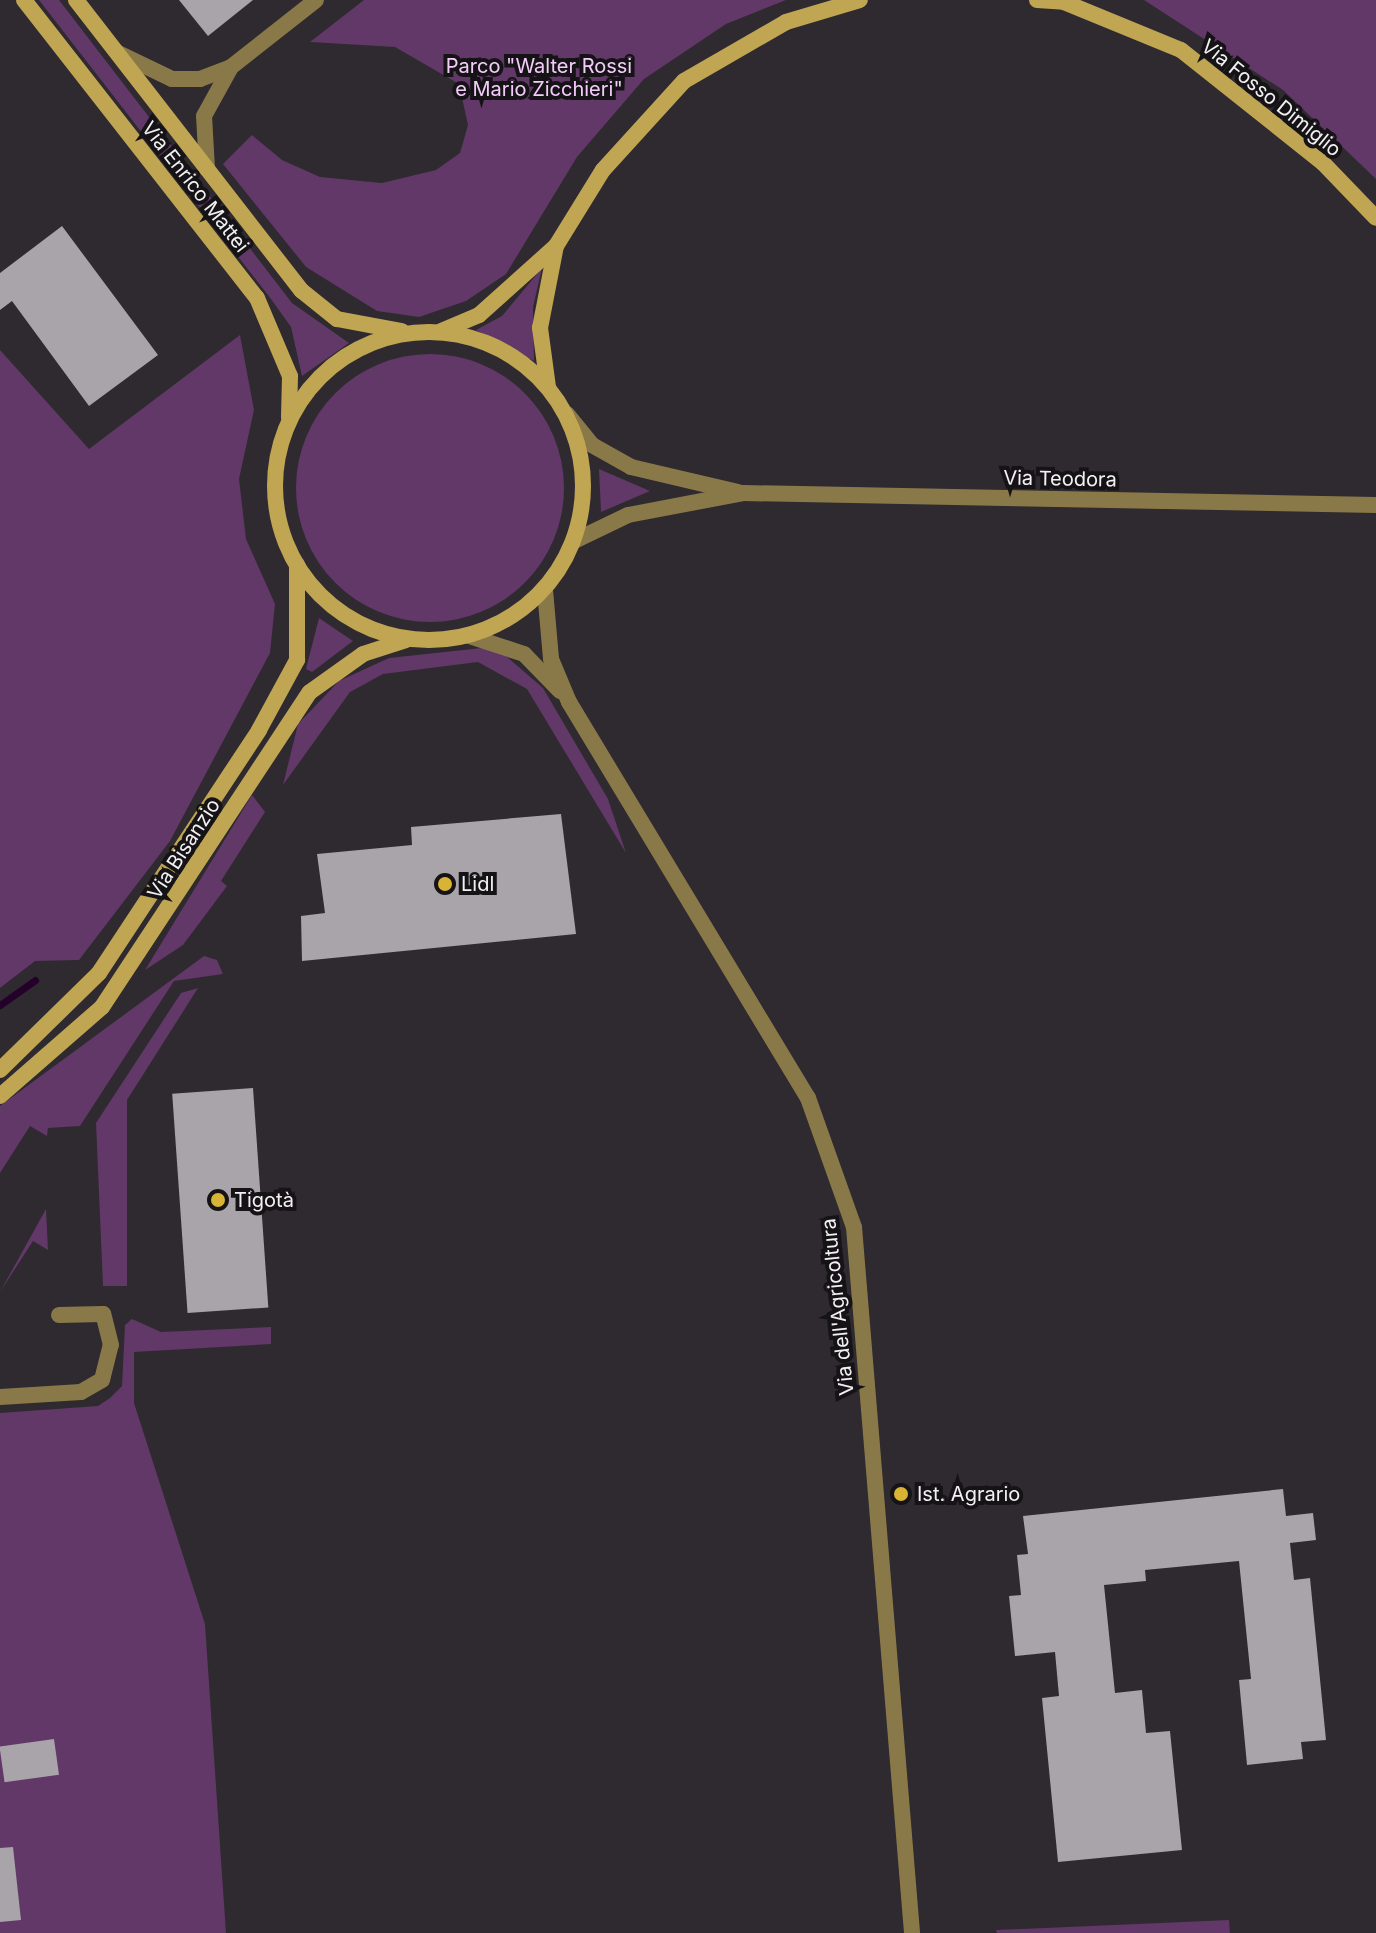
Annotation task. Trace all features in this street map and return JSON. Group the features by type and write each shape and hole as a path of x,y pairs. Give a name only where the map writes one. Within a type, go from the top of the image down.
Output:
{"main road":[{"name":"Via Enrico Mattei","path":"24,0 257,298 290,376 289,418"},
{"name":"Via Enrico Mattei","path":"76,0 302,291 337,319 411,332"},
{"path":"441,331 479,315 556,246 603,170 684,81 786,22 860,0"},
{"name":"Via Fosso Dimiglio","path":"1037,0 1064,2 1181,50 1323,163 1376,218"},
{"path":"548,387 540,328 556,246"},
{"path":"441,331 493,346 548,387 567,414 584,477 574,541 545,590 516,615 469,636 408,640 339,613 296,564 275,506 276,461 289,418 319,376 361,346 411,332 441,331"},
{"name":"Via Bisanzio","path":"0,1070 99,973 259,730 297,660 296,564"},
{"name":"Via Bisanzio","path":"0,1096 102,1007 310,692 363,654 408,640"}],"street":[{"path":"116,52 172,79 200,79 231,67 316,0"},
{"path":"207,169 204,116 231,67"},
{"name":"Via Teodora","path":"567,414 592,445 631,467 743,493"},
{"name":"Via Teodora","path":"574,541 628,515 743,493 1376,505"},
{"name":"Via dell'Agricoltura","path":"545,590 551,659 569,702 808,1098 837,1169 854,1227 912,1933"},
{"name":"Via dell'Agricoltura","path":"469,636 524,654 569,702"},
{"path":"0,1397 81,1392 102,1380 111,1345 103,1314 59,1315"}],"green space":[{"path":"39,0 59,0 292,303 349,343 302,376 291,327"},
{"name":"Parco \"Walter Rossi e Mario Zicchieri\"","path":"364,0 786,0 726,24 644,79 577,157 506,274 466,301 419,317 377,311 306,267 223,164 252,135 282,160 320,177 382,183 436,170 460,153 468,125 459,84 395,47 310,42"},
{"path":"1144,0 1376,0 1376,179 1283,90"},
{"path":"542,268 533,307 534,361 476,330 502,316"},
{"path":"240,335 254,410 239,479 246,539 275,604 270,653 170,841 79,960 35,961 0,988 0,350 89,449"},
{"path":"430,354 469,360 493,370 515,385 533,403 548,425 558,449 564,488 558,527 548,551 533,573 515,591 493,606 469,616 430,622 391,616 367,606 345,591 327,573 312,551 302,527 296,488 302,449 312,425 327,403 345,385 367,370 391,360"},
{"path":"599,469 650,491 601,512"},
{"path":"319,618 353,641 312,672 306,669"},
{"path":"482,648 506,656 543,688 608,799 626,853 527,689 478,662 383,674 350,692 283,785 298,724 339,681 389,658"},
{"path":"252,795 265,812 221,881 227,886 183,945 145,970"},
{"path":"204,956 217,960 223,974 174,981 80,1126 48,1128 47,1136 30,1126 0,1173 0,1106"},
{"path":"198,988 127,1100 127,1286 103,1286 96,1123 181,993"},
{"path":"46,1209 48,1250 33,1241 0,1292"},
{"path":"132,1319 161,1332 271,1327 271,1344 134,1352 134,1403 205,1624 226,1933 0,1933 0,1413 98,1406 110,1398 122,1386 125,1325"},
{"path":"1229,1920 1230,1933 997,1933 996,1930"}],"building":[{"path":"179,0 253,0 208,36"},
{"path":"62,226 158,355 89,406 12,301 0,310 0,273"},
{"name":"Lidl","path":"561,814 576,934 302,961 301,916 325,913 317,854 412,845 411,827"},
{"name":"Tigotà","path":"253,1088 268,1307 188,1313 172,1094"},
{"path":"1283,1489 1286,1516 1313,1513 1316,1540 1290,1543 1294,1580 1310,1578 1326,1740 1301,1742 1303,1759 1247,1765 1239,1680 1251,1679 1239,1561 1145,1570 1146,1581 1104,1585 1115,1693 1142,1690 1146,1733 1170,1731 1182,1850 1058,1862 1042,1698 1059,1696 1055,1652 1015,1656 1009,1596 1021,1595 1017,1555 1028,1554 1023,1516"},
{"path":"54,1739 59,1775 5,1782 0,1747"},
{"path":"13,1847 21,1920 0,1922 0,1848"}],"waterway":[{"path":"0,1005 35,980"}],"place":[{"name":"Lidl","path":"445,884"},
{"name":"Tigotà","path":"218,1200"},
{"name":"Ist. Agrario","path":"901,1494"}]}
